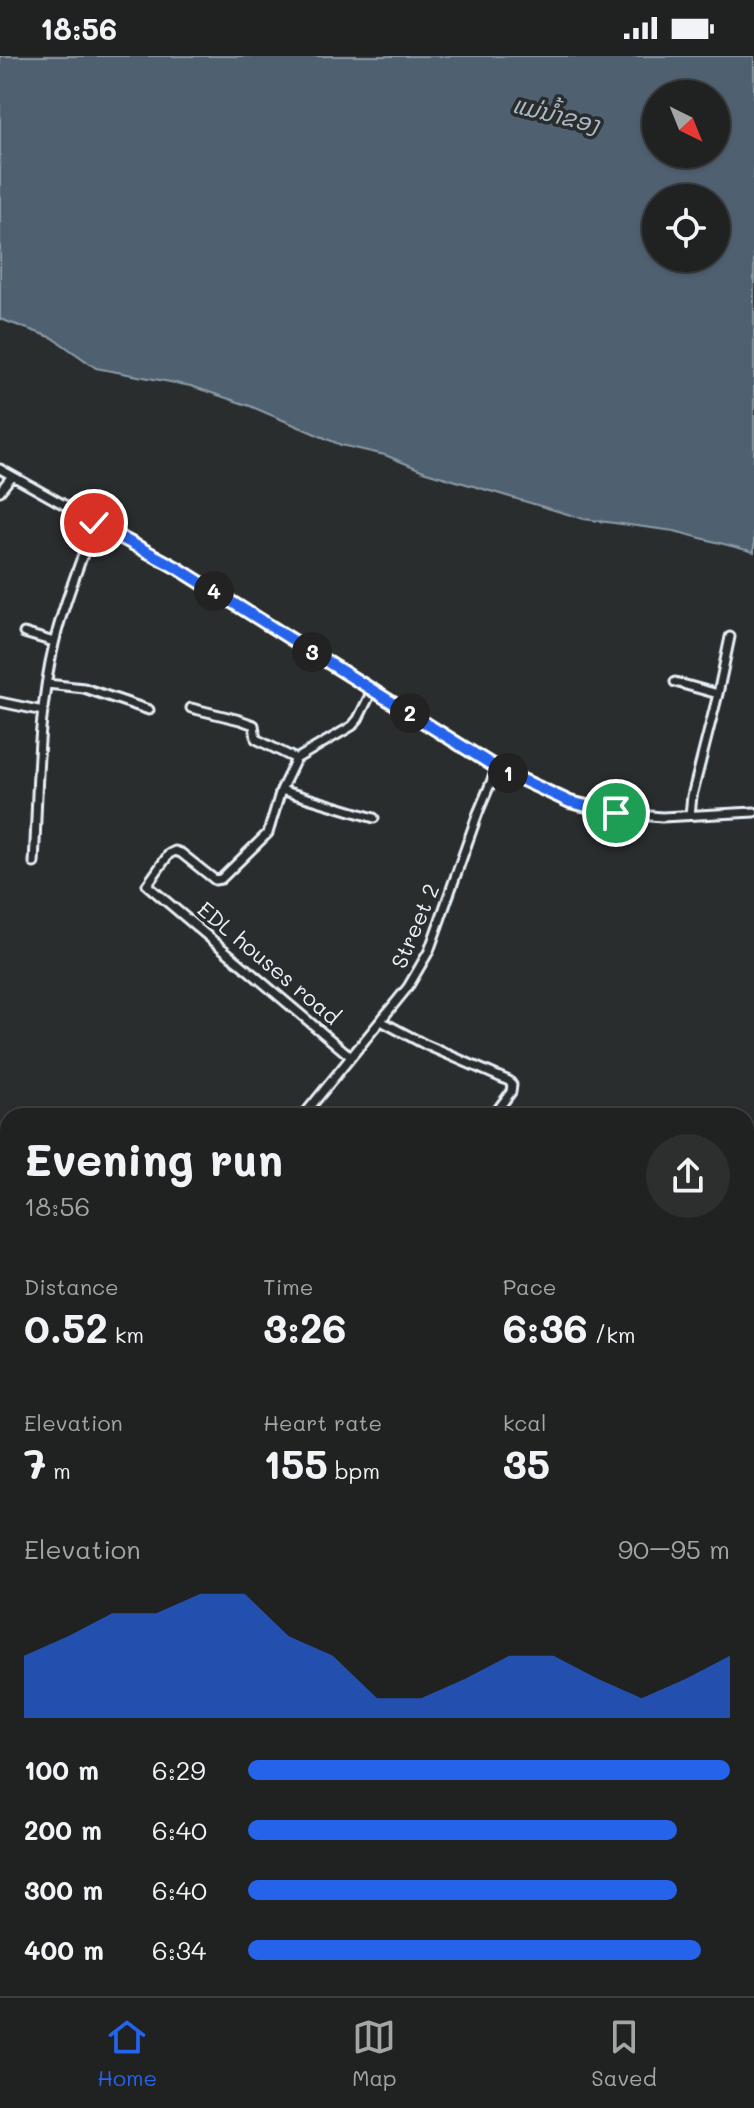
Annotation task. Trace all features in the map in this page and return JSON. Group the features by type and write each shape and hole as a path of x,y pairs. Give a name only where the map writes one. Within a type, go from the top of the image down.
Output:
{"street":[{"path":"0,469 179,569 497,768 570,802 616,813 662,817 754,812"},
{"path":"0,491 12,476"},
{"path":"34,863 43,711 54,642 94,523"},
{"path":"24,633 54,642"},
{"path":"690,815 730,637"},
{"path":"675,682 718,694"},
{"path":"47,684 84,688 149,710"},
{"path":"373,689 352,726 296,759 281,790 374,818"},
{"path":"0,702 43,711"},
{"path":"191,708 254,725 256,739 296,759"},
{"name":"Street 2","path":"309,1108 408,987 429,951 497,768"},
{"name":"EDL houses road","path":"281,790 268,833 221,879 215,880 175,851 169,854 147,885 350,1056"},
{"path":"381,1021 424,1044 509,1081 511,1092 499,1108"}],"water":[{"name":"ແມ່ນ້ຳຂອງ","path":"0,56 754,56 754,552 674,531 584,519 426,472 385,455 341,445 250,406 191,386 96,368 53,338 0,319"}],"route":[{"path":"94,523 179,569 497,768 570,802 616,813"}]}
